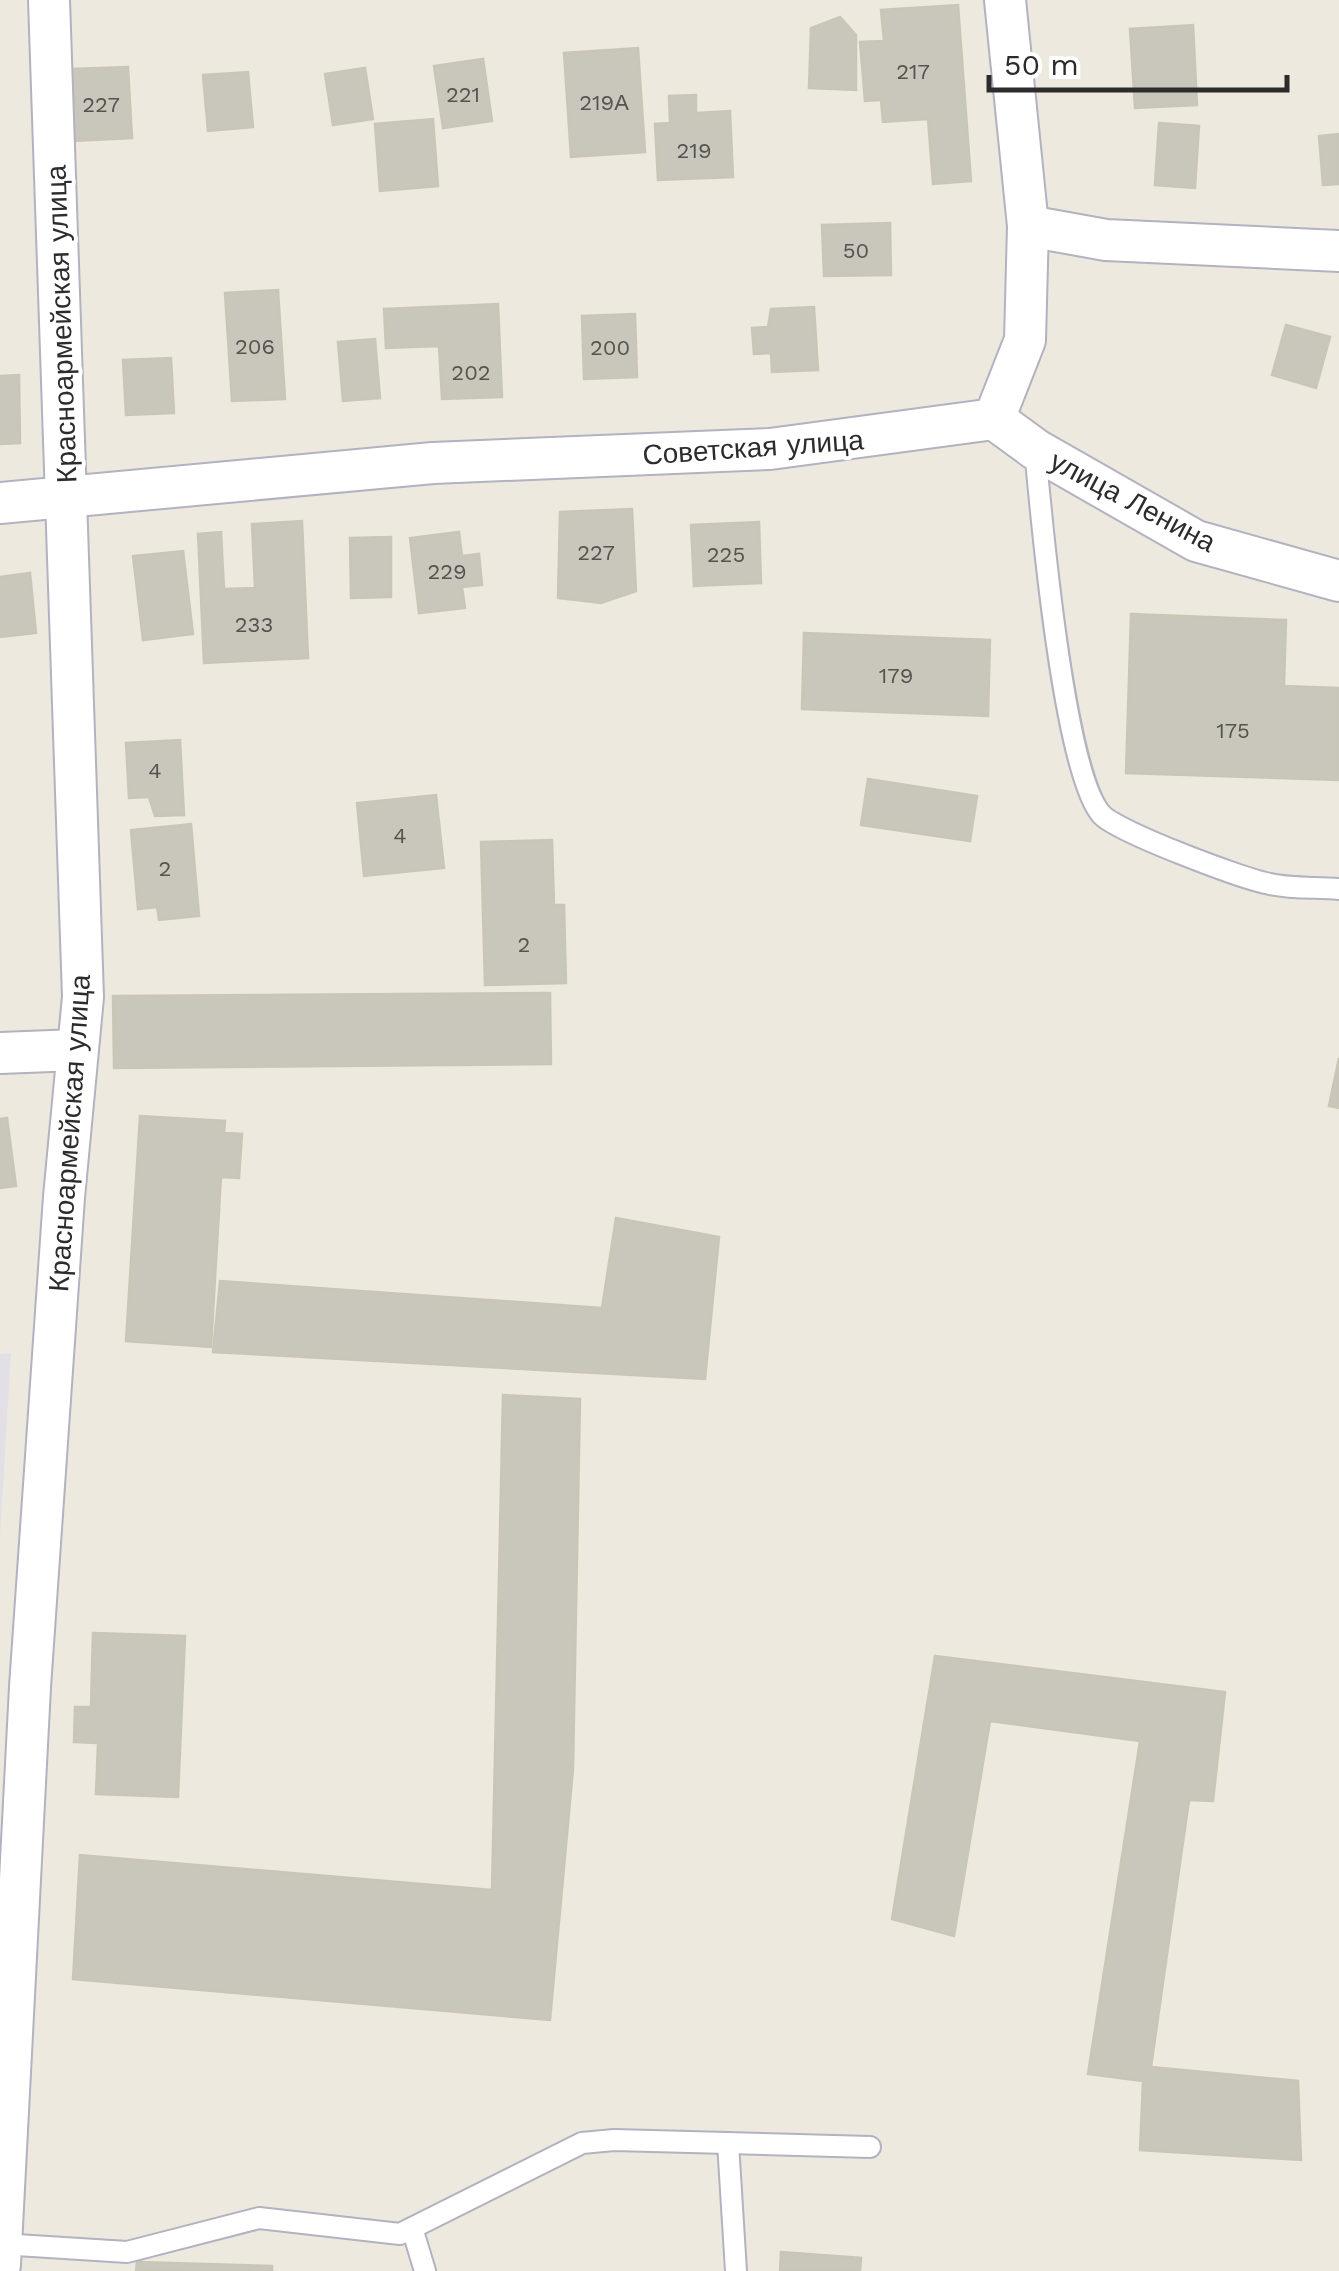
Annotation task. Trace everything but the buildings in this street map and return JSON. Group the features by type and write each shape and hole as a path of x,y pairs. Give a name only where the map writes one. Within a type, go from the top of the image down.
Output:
{"street":[{"name":"Красноармейская улица","path":"0,2265 30,1687 83,997 49,0"},
{"path":"994,419 1024,340 1028,226 1004,0"},
{"path":"1028,226 1106,240 1339,251"},
{"name":"Советская улица","path":"0,504 433,463 770,449 994,419"},
{"name":"улица Ленина","path":"994,419 1035,450 1196,540 1339,581"},
{"path":"0,1053 76,1050"}],"lane":[{"path":"1035,450 1050,598 1083,785 1103,817 1193,859 1270,884 1339,888"},
{"path":"1,2244 127,2252 259,2218 400,2234 582,2143 870,2147"},
{"path":"728,2143 736,2271"},
{"path":"412,2228 425,2271"}],"shaded area":[{"path":"11,1353 0,1536 0,1354"}]}
